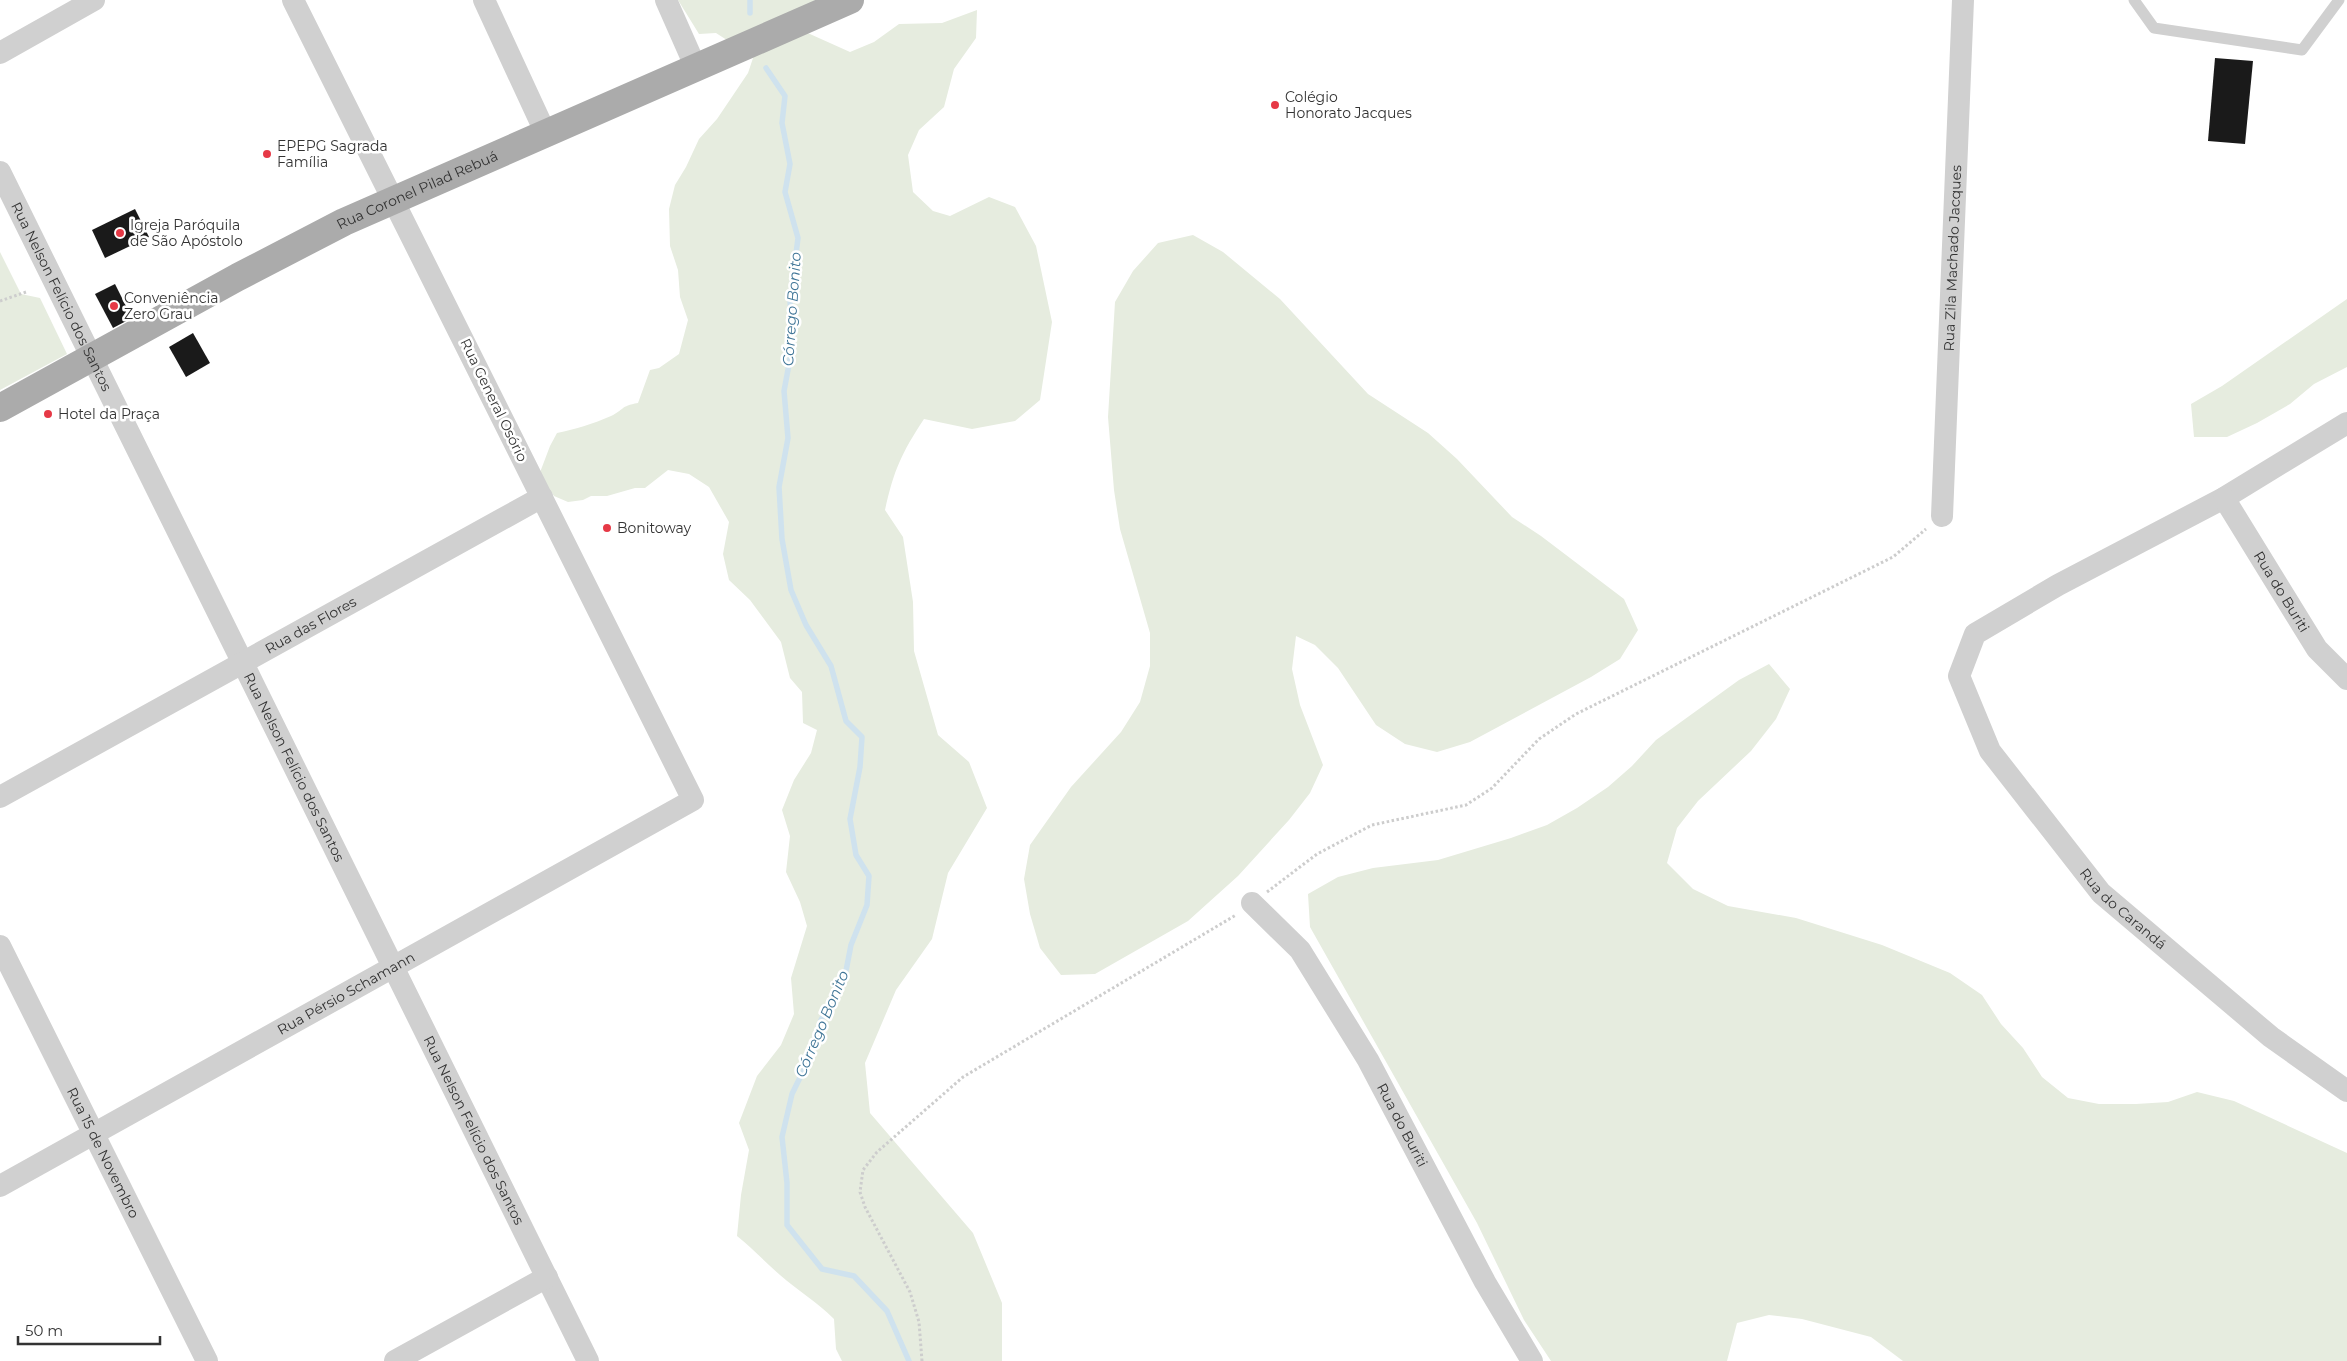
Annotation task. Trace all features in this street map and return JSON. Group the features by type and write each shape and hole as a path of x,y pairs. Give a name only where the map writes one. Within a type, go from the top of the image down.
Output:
{"main road":[{"name":"Rua Coronel Pilad Rebuá","path":"0,408 247,272 344,222 850,0"}],"street":[{"path":"0,53 94,0"},
{"name":"Rua General Osório","path":"293,0 693,800"},
{"path":"484,0 546,134"},
{"path":"666,0 696,68"},
{"name":"Rua Zila Machado Jacques","path":"1942,516 1963,0"},
{"name":"Rua Nelson Felício dos Santos","path":"0,172 588,1361"},
{"path":"2224,498 2347,423"},
{"name":"Rua das Flores","path":"0,797 542,497"},
{"name":"Rua do Carandá","path":"2224,498 2058,585 1975,634 1959,676 1990,751 2100,893 2270,1037 2347,1090"},
{"name":"Rua do Buriti","path":"2224,498 2316,649 2347,679"},
{"name":"Rua Pérsio Schamann","path":"0,1186 693,800"},
{"name":"Rua do Buriti","path":"1252,904 1300,950 1368,1060 1485,1282 1532,1361"},
{"name":"Rua 15 de Novembro","path":"0,946 207,1361"},
{"path":"395,1361 546,1277"}],"lane":[{"path":"2134,0 2154,28 2302,50 2339,0"}],"path":[{"path":"0,301 26,292"},
{"path":"922,1361 918,1322 910,1292 865,1207 860,1192 863,1170 877,1152 963,1077 1239,914 1317,854 1372,825 1466,805 1492,788 1539,739 1576,714 1892,557 1942,516"}],"shaded area":[{"path":"678,0 816,0 733,44 716,33 699,34"},
{"path":"977,10 976,38 954,69 944,107 919,130 908,155 913,192 933,211 950,216 989,197 1015,207 1036,246 1052,322 1040,400 1015,421 972,429 924,419 909,442 899,463 888,496 885,510 903,537 913,602 914,651 938,735 969,762 987,808 948,873 932,939 896,990 865,1063 870,1113 973,1233 1002,1303 1002,1361 842,1361 836,1349 834,1319 780,1275 737,1236 741,1195 749,1150 739,1123 757,1076 781,1045 794,1014 791,978 807,926 800,902 786,872 790,836 782,810 794,780 811,753 817,730 803,723 802,692 790,678 781,642 750,600 729,580 723,554 729,522 709,487 689,474 668,470 645,488 635,488 607,496 591,496 583,500 568,502 554,496 539,475 557,433 598,421 615,414 628,405 638,403 650,370 659,368 679,354 688,320 680,297 678,270 670,246 669,209 675,185 699,139 717,119 748,73 757,46 801,30 850,52 874,42 899,24 942,23"},
{"path":"1193,235 1223,252 1280,299 1368,394 1428,433 1457,459 1512,517 1541,536 1624,599 1638,630 1620,659 1591,677 1470,742 1437,752 1405,744 1376,725 1338,668 1315,645 1296,636 1292,669 1300,705 1323,765 1310,793 1289,820 1238,876 1188,921 1095,974 1061,975 1040,948 1030,914 1024,879 1030,845 1071,787 1121,732 1140,702 1150,666 1150,633 1120,529 1114,490 1108,417 1115,302 1133,271 1158,243"},
{"path":"0,252 21,294 40,298 67,354 0,390"},
{"path":"2347,299 2347,367 2314,384 2290,404 2257,423 2227,437 2194,437 2191,404 2222,386"},
{"path":"1769,664 1790,689 1776,719 1751,751 1698,801 1677,828 1667,863 1693,889 1728,906 1796,918 1882,945 1950,973 1982,995 2001,1024 2023,1048 2042,1077 2068,1098 2099,1104 2136,1104 2168,1102 2197,1092 2234,1101 2347,1153 2347,1361 1903,1361 1871,1337 1802,1319 1769,1315 1737,1323 1727,1361 1551,1361 1524,1320 1477,1223 1310,927 1308,894 1338,877 1373,868 1438,860 1547,825 1608,787 1632,766 1656,740 1739,680"}],"building":[{"path":"2215,58 2253,61 2245,144 2208,141"},
{"name":"Igreja Paróquila de São Apóstolo","path":"135,209 149,237 105,258 92,230"},
{"name":"Conveniência Zero Grau","path":"115,284 132,318 113,328 95,294"},
{"path":"193,333 210,363 186,377 169,347"}],"waterway":[{"path":"750,0 750,13"},
{"name":"Córrego Bonito","path":"766,68 785,96 782,123 790,164 785,192 798,238 790,301 793,343 784,391 788,438 779,487 782,539 791,590 806,625 831,666 846,721 862,737 860,767 850,819 856,855 869,876 867,905 851,945 845,976 821,1020 809,1059 792,1094 782,1137 787,1183 787,1225 822,1269 854,1276 887,1311 909,1361"}],"place":[{"name":"Colégio Honorato Jacques","path":"1275,105"},
{"name":"EPEPG Sagrada Família","path":"267,154"},
{"name":"Igreja Paróquila de São Apóstolo","path":"120,233"},
{"name":"Conveniência Zero Grau","path":"114,306"},
{"name":"Hotel da Praça","path":"48,414"},
{"name":"Bonitoway","path":"607,528"}]}
